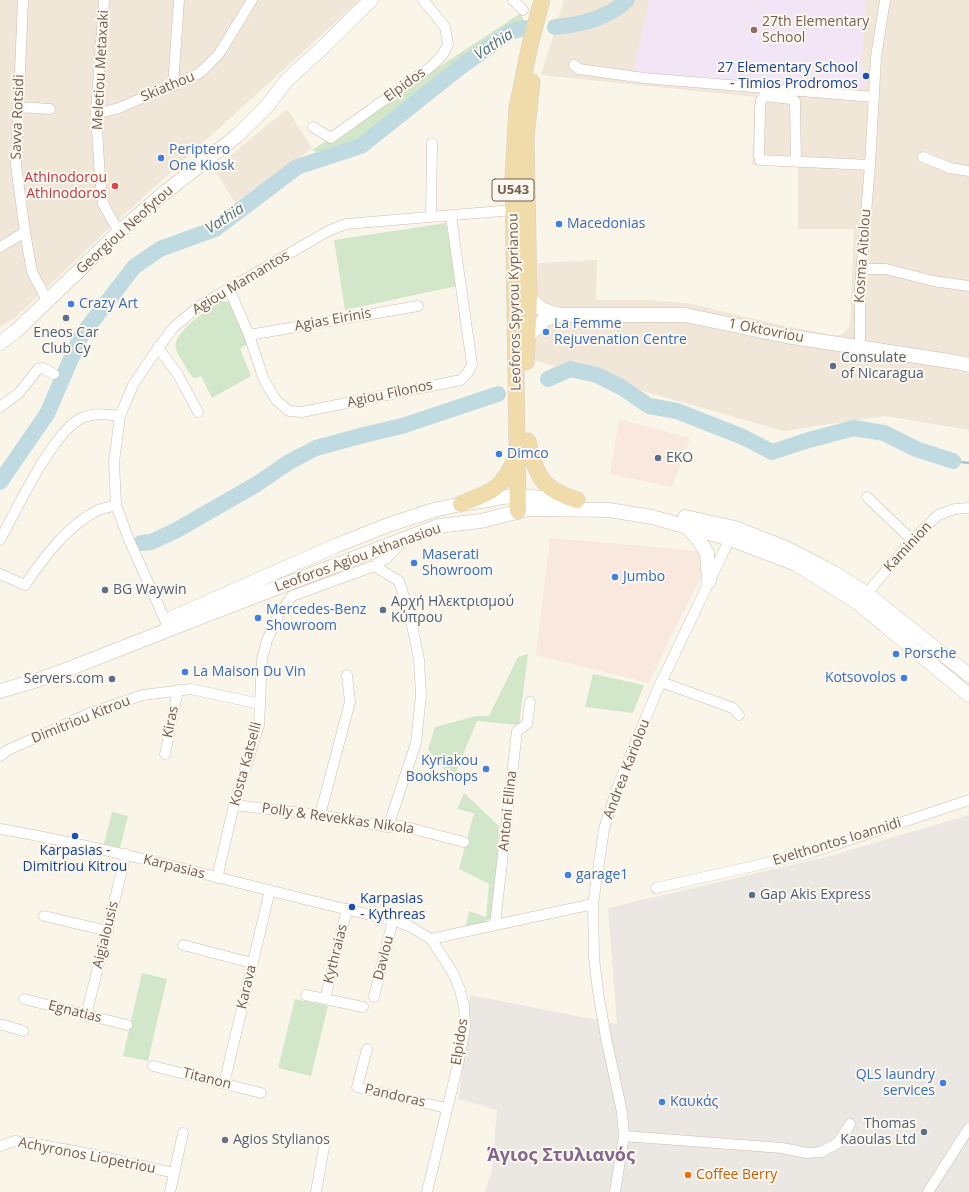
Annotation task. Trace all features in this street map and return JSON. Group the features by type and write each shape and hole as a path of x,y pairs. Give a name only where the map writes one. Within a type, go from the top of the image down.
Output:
{"main road":[{"name":"Georgiou Neofytou","path":"0,343 15,332 48,302 119,232 163,194 238,135 267,106 287,80 371,0"},
{"name":"Leoforos Spyrou Kyprianou","path":"523,503 526,486 528,442 521,386 513,210 513,178 516,108 542,0"},
{"name":"Leoforos Spyrou Kyprianou","path":"523,503 517,456 521,386 527,337 529,297 526,137 530,90 539,44 552,0"},
{"name":"1 Oktovriou","path":"529,297 541,310 562,315"},
{"name":"1 Oktovriou","path":"527,337 544,320 555,315 685,315 786,336 969,365"},
{"path":"528,442 536,471 548,486 561,495 577,500"},
{"path":"462,504 486,494 500,486 508,475 517,456"},
{"name":"Leoforos Agiou Athanasiou","path":"0,691 58,672 167,624 335,546 388,525 462,504 503,496 523,503 609,510 652,517 687,527 732,534"},
{"name":"Leoforos Agiou Athanasiou","path":"0,683 52,666 438,526 481,521 523,503 577,500 625,504 645,508 732,534 786,548 834,573 969,695"},
{"path":"687,527 698,539 707,553 709,581"},
{"name":"Leoforos Agiou Athanasiou","path":"862,598 969,675"}],"street":[{"name":"Savva Rotsidi","path":"23,0 16,165 32,272 48,302"},
{"name":"Meletiou Metaxaki","path":"104,0 96,114 100,177 103,204 119,232"},
{"path":"172,86 179,0"},
{"name":"Skiathou","path":"96,114 119,108 200,73 219,54 252,0"},
{"name":"Elpidos","path":"313,127 332,138 433,65 443,54 448,44 445,27 423,0"},
{"path":"513,0 523,10"},
{"name":"Kosma Aitolou","path":"860,347 860,286 870,165 876,57 885,0"},
{"path":"574,65 579,69 644,78 874,96"},
{"path":"796,161 795,101 791,99 764,96 761,100 760,108 759,159 763,161 796,161 870,165"},
{"path":"18,107 50,109"},
{"path":"431,216 432,143"},
{"path":"923,157 950,168 969,171"},
{"name":"Agiou Mamantos","path":"167,624 129,540 116,506 114,462 120,416 134,384 158,348 174,328 194,310 328,231 346,224 513,210"},
{"name":"Agiou Filonos","path":"229,289 249,335 264,380 276,400 289,411 302,412 461,380 472,365 451,216"},
{"path":"0,247 25,232"},
{"path":"862,268 886,269 933,281 969,286"},
{"name":"Agias Eirinis","path":"249,335 418,306"},
{"path":"158,348 177,373 198,412"},
{"path":"0,407 19,393 38,369 43,368 54,374"},
{"path":"0,540 28,488 50,452 67,430 79,420 91,415 106,414 120,416"},
{"path":"867,497 912,540"},
{"path":"0,574 25,585 40,562 72,528 98,510 116,506"},
{"name":"Kaminion","path":"862,598 912,540 938,515 955,509 969,508"},
{"name":"Andrea Kariolou","path":"615,1192 624,1136 622,1112 606,1038 594,958 593,904 604,829 617,788 661,682 732,534"},
{"name":"Kosta Katselli","path":"218,878 234,805 259,725 262,659 267,640 278,616 292,596 374,566 386,558 409,537"},
{"path":"374,566 399,580 410,616 419,660 421,695 416,743 388,827"},
{"path":"320,815 350,702 347,675"},
{"path":"661,682 733,708 739,715"},
{"name":"Dimitriou Kitrou","path":"0,756 8,750 90,713 143,695 191,689 260,704"},
{"name":"Kiras","path":"165,754 178,690"},
{"name":"Antoni Ellina","path":"495,924 517,731 527,724 530,702"},
{"name":"Evelthontos Ioannidi","path":"656,888 807,854 969,800"},
{"name":"Polly & Revekkas Nikola","path":"234,805 320,815 388,827 402,826 464,842"},
{"name":"Karpasias","path":"0,829 126,854 347,909"},
{"name":"Aigialousis","path":"86,1016 126,854"},
{"name":"Karava","path":"224,1084 270,890"},
{"path":"431,939 593,904"},
{"name":"Elpidos","path":"347,909 393,920 409,926 431,939 453,973 460,990 464,1006 465,1027 427,1192"},
{"name":"Kythraias","path":"325,999 347,909"},
{"path":"44,916 108,931"},
{"name":"Davlou","path":"374,997 393,920"},
{"path":"183,945 252,963"},
{"name":"Kythraias","path":"306,995 362,1007"},
{"name":"Egnatias","path":"24,999 127,1026"},
{"path":"0,1025 23,1031"},
{"name":"Pandoras","path":"367,1049 357,1087 446,1108"},
{"name":"Titanon","path":"153,1066 261,1093"},
{"path":"624,1136 782,1148 807,1153 821,1152 838,1143 850,1124"},
{"path":"928,1192 969,1128"},
{"name":"Achyronos Liopetriou","path":"170,1192 183,1134"},
{"name":"Achyronos Liopetriou","path":"0,1146 15,1141 31,1143 96,1155 174,1173"},
{"path":"316,1192 324,1146"}],"shaded area":[{"path":"0,0 360,0 117,221 16,317 0,327"},
{"path":"564,0 969,0 969,430 885,416 784,431 533,360 538,263 597,260 596,300 645,300 687,303 781,325 832,335 842,335 849,327 850,322 854,229 798,229 798,167 752,165 755,97 541,75"},
{"name":"27th Elementary School","path":"649,0 866,0 862,60 866,85 862,89 633,73"},
{"path":"287,109 312,148 235,203 214,169"},
{"path":"619,419 690,438 672,487 610,474"},
{"path":"550,538 700,551 703,573 649,683 536,655"},
{"path":"969,815 969,1192 485,1192 492,1169 497,1110 459,1099 470,995 617,1024 608,908 830,856"}],"green space":[{"path":"521,13 524,22 360,141 322,155 312,150"},
{"path":"446,223 457,286 345,310 334,240"},
{"path":"221,301 228,302 235,307 247,344 240,349 251,376 212,398 201,376 196,378 192,377 177,352 176,342 179,336 192,322"},
{"path":"528,654 519,725 477,721 453,779 428,750 435,727 476,716 489,716 518,657"},
{"path":"593,674 644,685 633,713 585,707"},
{"path":"464,793 499,826 495,916 477,926 463,928 466,924 469,911 486,917 489,884 459,869 474,813 457,809"},
{"path":"112,812 128,816 120,848 104,844"},
{"path":"142,973 167,979 148,1061 123,1056"},
{"path":"295,999 328,1006 311,1076 278,1068"}],"waterway":[{"name":"Vathia","path":"555,27 593,20 611,12 627,0"},
{"name":"Vathia","path":"0,482 47,414 81,336 134,267 160,249 215,229 297,167 361,146 459,68 510,32 524,28"},
{"path":"548,379 570,369 597,375 621,387 649,406 677,411 743,437 772,452 854,428 884,433 916,449 953,461"},
{"path":"141,543 151,542 175,531 257,484 289,462 316,448 402,426 498,394"},
{"path":"953,461 969,463"}],"place":[{"name":"27th Elementary School","path":"754,30"},
{"name":"27 Elementary School - Timios Prodromos","path":"866,76"},
{"name":"Periptero One Kiosk","path":"161,158"},
{"name":"Athinodorou Athinodoros","path":"115,186"},
{"name":"Macedonias","path":"559,224"},
{"name":"Crazy Art","path":"71,304"},
{"name":"Eneos Car Club Cy","path":"66,318"},
{"name":"La Femme Rejuvenation Centre","path":"546,332"},
{"name":"Consulate of Nicaragua","path":"833,366"},
{"name":"Dimco","path":"499,454"},
{"name":"EKO","path":"658,458"},
{"name":"Maserati Showroom","path":"414,563"},
{"name":"Jumbo","path":"615,577"},
{"name":"BG Waywin","path":"105,590"},
{"name":"Αρχή Ηλεκτρισμού Κύπρου","path":"383,610"},
{"name":"Mercedes-Benz Showroom","path":"258,618"},
{"name":"Porsche","path":"896,654"},
{"name":"La Maison Du Vin","path":"185,672"},
{"name":"Kotsovolos","path":"904,678"},
{"name":"Servers.com","path":"112,679"},
{"name":"Kyriakou Bookshops","path":"486,769"},
{"name":"Karpasias - Dimitriou Kitrou","path":"75,836"},
{"name":"garage1","path":"568,875"},
{"name":"Gap Akis Express","path":"752,895"},
{"name":"Karpasias - Kythreas","path":"352,907"},
{"name":"QLS laundry services","path":"943,1083"},
{"name":"Καυκάς","path":"662,1102"},
{"name":"Thomas Kaoulas Ltd","path":"924,1132"},
{"name":"Agios Stylianos","path":"225,1140"},
{"name":"Coffee Berry","path":"688,1175"}],"district":[{"name":"Άγιος Στυλιανός","path":"561,1156"}]}
